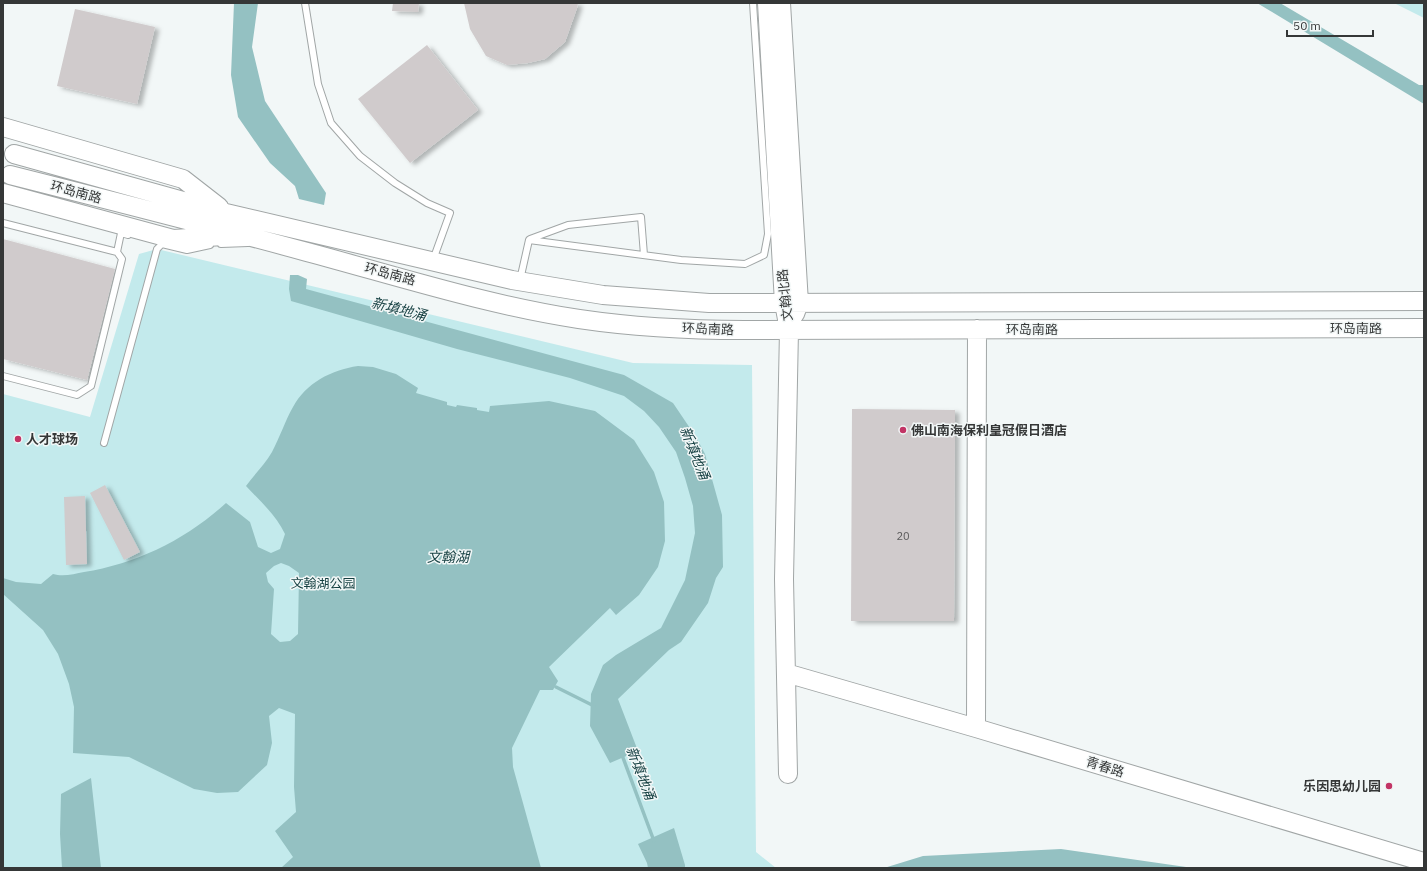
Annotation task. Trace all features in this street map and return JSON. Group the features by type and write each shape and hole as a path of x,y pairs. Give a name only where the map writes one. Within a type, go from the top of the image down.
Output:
{"main road":[{"name":"文翰北路","path":"767,3 791,303"},
{"name":"文翰北路","path":"781,3 791,303 789,330 784,579 788,774"},
{"path":"3,127 183,180 226,213"},
{"name":"环岛南路","path":"14,154 226,213 520,281 603,295 709,303 1424,301"},
{"name":"环岛南路","path":"10,175 271,242 486,300 579,319 702,330 1424,328"},
{"path":"3,193 172,239 240,234"},
{"path":"976,329 976,728"},
{"name":"青春路","path":"786,673 976,728 1424,862"}],"lane":[{"path":"305,3 318,84 331,123 360,156 395,184 427,203 450,213 433,261"},
{"path":"529,240 681,260 745,264 764,255 768,234 753,3"},
{"path":"529,240 568,225 641,217 644,255"},
{"path":"3,223 117,252 122,259 91,386 77,395 3,376"},
{"path":"117,252 121,233 134,237"},
{"path":"520,281 529,240"},
{"path":"155,242 187,250 212,244 271,242"},
{"path":"104,443 157,249 162,244"}],"green space":[{"path":"1394,3 1424,3 1424,18"},
{"name":"文翰湖公园","path":"157,249 633,363 752,365 756,852 776,868 3,868 3,394 90,417 139,254"}],"water":[{"path":"234,3 258,3 252,47 265,101 326,193 324,205 299,199 295,186 270,163 238,117 231,75"},
{"path":"1257,3 1280,3 1419,85 1424,85 1424,104"},
{"path":"290,275 298,275 307,279 306,289 624,375 673,403 696,437 705,454 722,515 723,567 716,578 708,603 681,642 669,650 618,699 638,751 610,763 590,726 591,694 603,665 616,655 661,628 685,580 695,533 693,506 676,452 659,427 644,411 624,396 570,378 457,349 291,301 289,289"},
{"name":"文翰湖","path":"358,366 373,367 396,374 418,388 416,393 447,402 447,405 456,407 457,405 477,408 477,410 489,412 490,406 549,401 595,411 634,440 654,472 664,502 665,541 658,567 639,595 616,615 610,608 549,667 558,681 553,690 540,690 512,748 513,767 541,868 281,868 293,857 275,831 296,812 294,787 295,714 279,708 269,716 272,743 267,765 238,792 217,793 194,789 129,757 73,753 74,707 69,684 58,654 43,630 3,594 3,578 16,582 41,584 53,574 68,575 103,568 123,563 141,556 178,539 211,516 226,503 250,522 258,547 271,553 280,549 285,534 267,508 246,486 272,452 287,418 298,399 305,391 320,379 329,374","holes":["281,563 289,566 299,573 298,634 290,641 280,642 271,634 274,589 268,582 266,573 274,566"]},
{"path":"91,778 101,868 62,868 60,834 61,794"},
{"path":"674,828 685,868 648,868 638,844"},
{"path":"1061,849 1193,868 884,868 923,856"}],"building":[{"path":"393,3 419,3 418,12 392,11"},
{"path":"464,3 578,3 565,42 545,59 528,63 507,65 486,56 470,29"},
{"path":"75,9 155,27 137,104 57,86"},
{"path":"427,45 478,110 410,163 358,99"},
{"path":"3,239 115,269 87,380 3,359"},
{"path":"852,409 955,410 954,621 851,621"},
{"path":"105,485 140,552 124,560 90,493"},
{"path":"85,496 87,564 66,565 64,497"}],"waterway":[{"path":"556,687 594,706"},
{"name":"新填地涌","path":"622,755 654,841"}],"place":[{"name":"佛山南海保利皇冠假日酒店","path":"903,430"},
{"name":"人才球场","path":"18,439"},
{"name":"乐因思幼儿园","path":"1389,786"}]}
